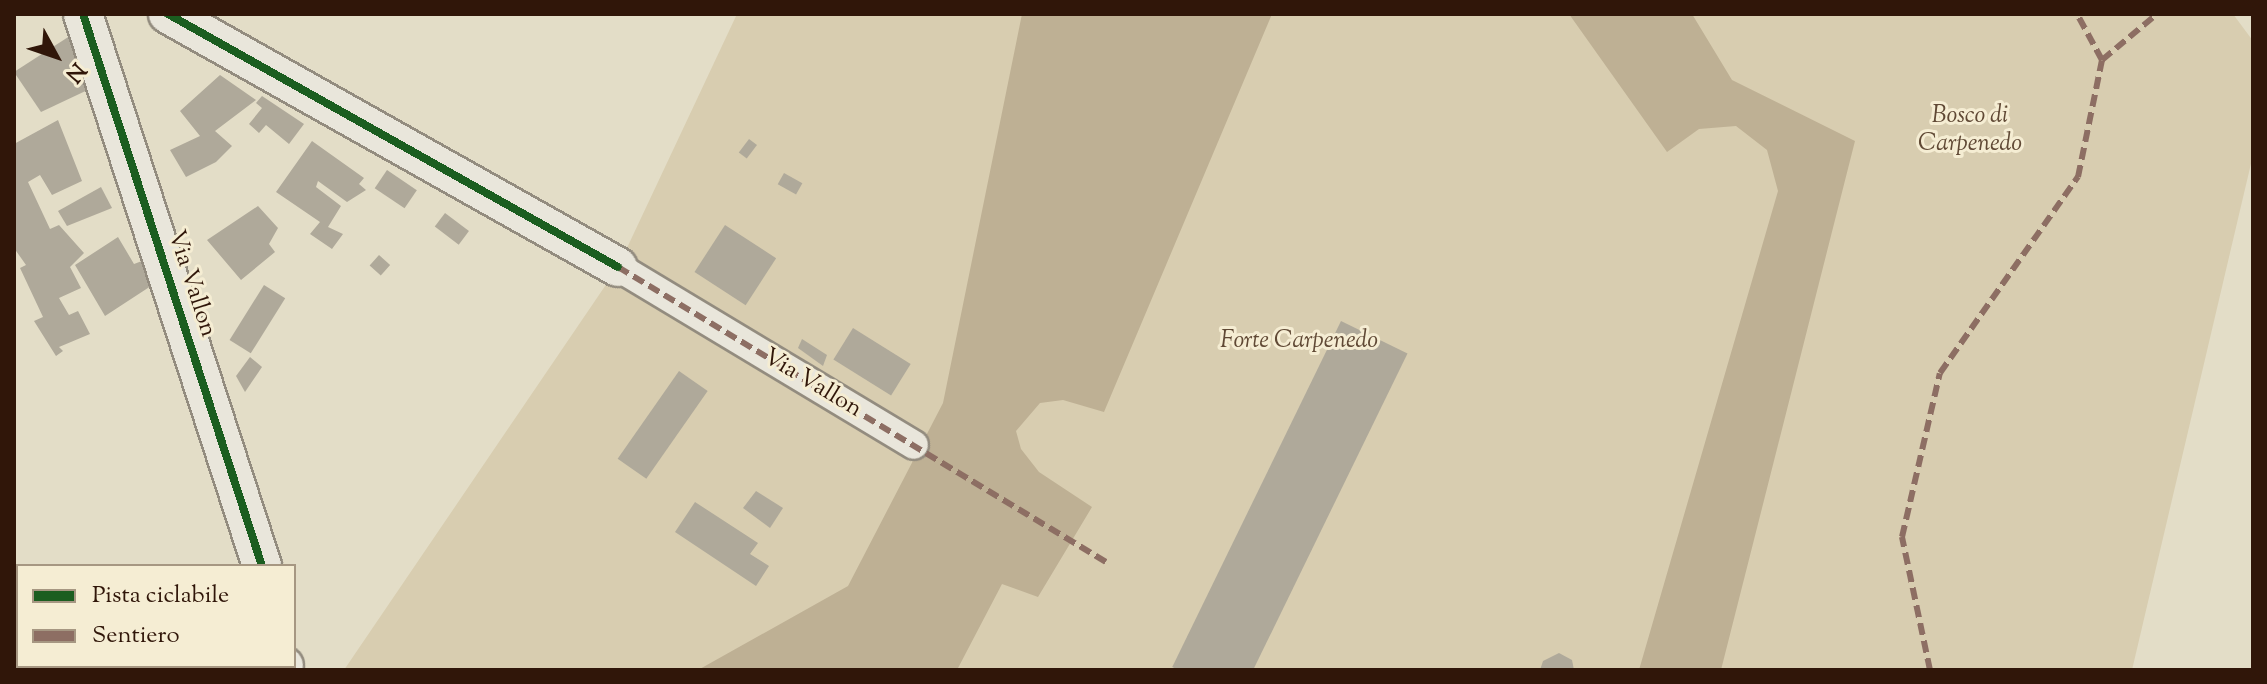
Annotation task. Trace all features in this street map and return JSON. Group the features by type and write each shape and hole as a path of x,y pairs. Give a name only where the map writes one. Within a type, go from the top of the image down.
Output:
{"street":[{"name":"Via Vallon","path":"83,14 261,564"},
{"name":"Via Vallon","path":"168,14 618,267 914,445"}],"green space":[{"name":"Forte Carpenedo","path":"737,14 2233,14 2253,41 2253,155 2132,670 344,670 618,267"}],"shaded area":[{"path":"1022,14 1272,14 1104,412 1063,400 1040,403 1016,431 1021,449 1039,472 1092,507 1038,597 1002,584 957,670 698,670 848,586 943,403"},
{"path":"1569,14 1692,14 1732,80 1855,141 1721,670 1639,670 1778,191 1767,150 1736,126 1699,129 1667,152"}],"building":[{"path":"76,32 94,87 41,112 14,72"},
{"path":"220,75 256,100 215,131 232,146 216,162 186,177 170,150 200,136 180,111"},
{"path":"262,96 304,124 289,144 266,125 259,133 249,124 262,108 256,103"},
{"path":"58,120 82,181 52,195 40,175 28,182 50,229 59,225 84,253 70,267 81,288 59,298 69,315 78,311 90,334 59,347 63,351 56,356 34,321 43,317 20,268 26,265 14,248 14,144"},
{"path":"749,139 757,145 747,159 739,153"},
{"path":"312,141 364,178 359,184 366,190 347,202 318,181 316,187 341,206 328,227 343,234 332,249 310,234 320,222 276,192"},
{"path":"387,170 417,190 405,208 375,188"},
{"path":"784,173 802,183 796,195 778,184"},
{"path":"101,187 112,208 67,226 58,211"},
{"path":"258,206 278,228 269,244 275,252 241,280 207,240"},
{"path":"445,213 469,231 459,245 435,227"},
{"path":"725,225 776,258 746,305 695,272"},
{"path":"118,237 134,264 142,261 154,284 105,316 75,265"},
{"path":"379,255 390,265 381,275 370,265"},
{"path":"264,285 285,298 251,353 230,340"},
{"path":"1341,321 1408,353 1253,670 1178,670 1172,667"},
{"path":"853,328 911,364 891,395 833,359"},
{"path":"802,339 827,355 823,366 798,348"},
{"path":"250,357 262,367 245,392 236,376"},
{"path":"679,371 708,391 646,479 618,459"},
{"path":"756,491 783,508 770,528 743,508"},
{"path":"695,502 758,543 750,554 769,566 756,586 675,532"},
{"path":"1559,653 1572,660 1574,670 1540,670 1543,661"}],"marked path":[{"path":"1930,670 1902,537 1940,373 2078,177 2102,60 2077,14"},
{"path":"2102,60 2157,14"},
{"path":"618,267 1106,562"}],"cycle path":[{"path":"83,14 261,564"},
{"path":"168,14 618,267"}],"park label":[{"name":"Bosco di Carpenedo","path":"1970,131"}]}
